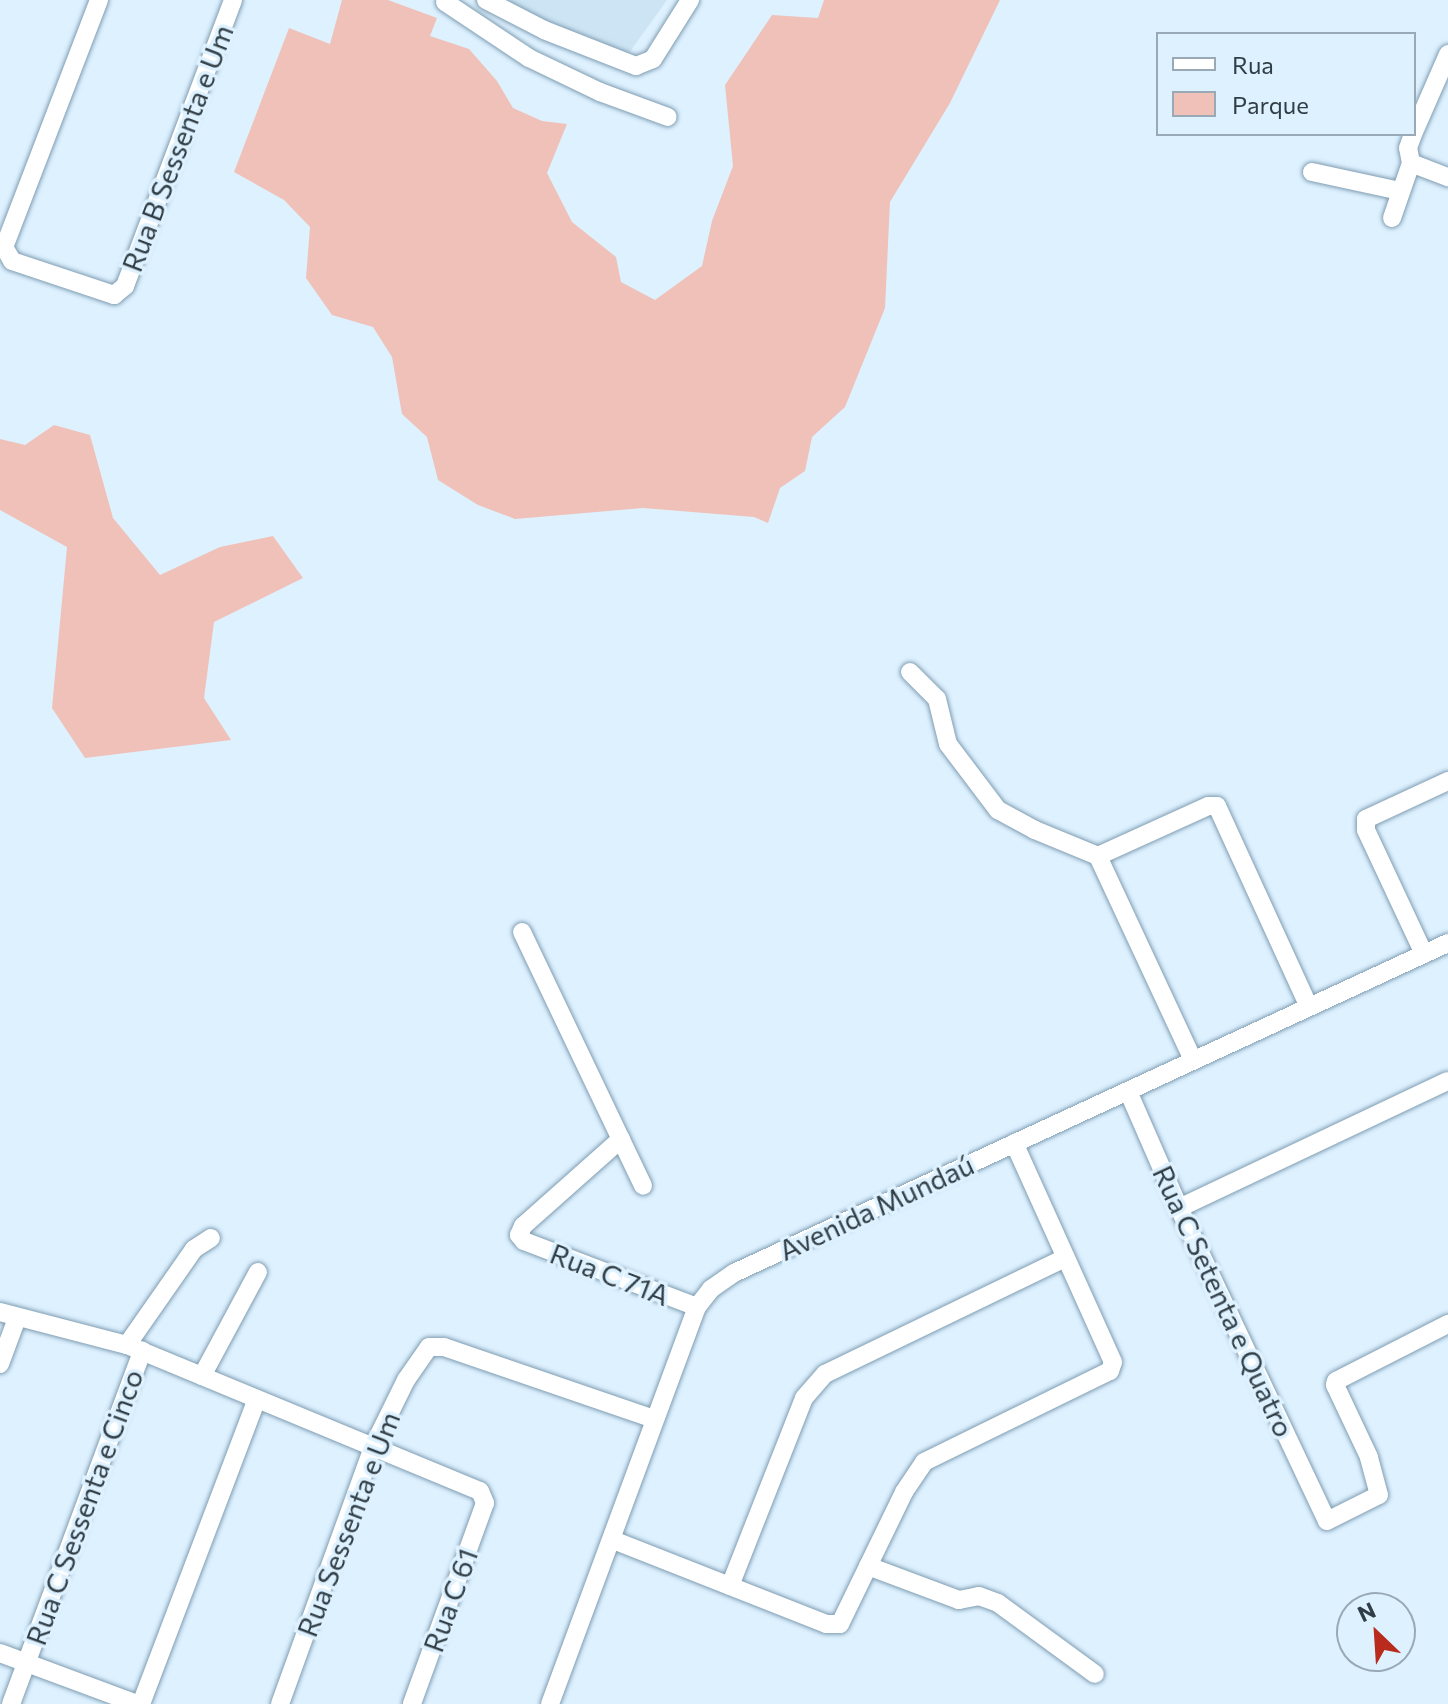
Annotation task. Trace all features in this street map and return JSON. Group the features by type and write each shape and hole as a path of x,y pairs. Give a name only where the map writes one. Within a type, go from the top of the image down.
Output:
{"street":[{"name":"Rua B Sessenta e Um","path":"99,0 4,247 12,261 118,294 125,286 233,0"},
{"path":"442,0 529,58 600,92 668,117"},
{"path":"486,0 544,30 636,66 653,59 690,0"},
{"path":"1416,128 1448,54"},
{"path":"1392,218 1411,163 1408,148 1413,136"},
{"path":"1411,163 1448,177"},
{"path":"1312,172 1400,191"},
{"path":"910,672 937,699 948,744 998,810 1035,830 1098,856 1193,1060"},
{"path":"1424,954 1366,830 1366,819 1448,781"},
{"path":"1098,856 1208,806 1217,806 1309,1007"},
{"path":"522,932 643,1186"},
{"name":"Avenida Mundaú","path":"550,1704 697,1307 711,1289 734,1273 1448,943"},
{"path":"1179,1208 1448,1081"},
{"name":"Rua C Setenta e Quatro","path":"1128,1091 1179,1208 1327,1521 1379,1495 1369,1457 1335,1385 1336,1381 1448,1324"},
{"name":"Rua C 71A","path":"621,1139 523,1226 519,1235 524,1241 697,1307"},
{"path":"613,1540 826,1624 840,1624 904,1492 924,1462 1113,1368 1014,1143"},
{"path":"134,1348 194,1249 211,1238"},
{"path":"730,1586 804,1398 825,1374 1065,1258"},
{"path":"202,1376 258,1272"},
{"path":"0,1364 9,1315"},
{"name":"Rua C Sessenta e Cinco","path":"9,1315 134,1348 480,1491 485,1496"},
{"name":"Rua Sessenta e Um","path":"280,1704 373,1447 406,1380 429,1347 444,1347 654,1419"},
{"name":"Rua C Sessenta e Cinco","path":"11,1704 134,1348"},
{"path":"0,1653 139,1704 257,1399"},
{"name":"Rua C 61","path":"412,1704 485,1496"},
{"path":"868,1566 959,1600 979,1596 998,1603 1095,1674"}],"shaded area":[{"path":"494,0 667,0 629,53"}],"green space":[{"path":"342,0 388,0 437,18 430,36 469,49 497,81 513,108 542,121 567,124 547,173 572,222 616,257 621,282 655,300 702,266 712,221 733,166 725,85 772,15 818,18 824,0 1000,0 950,103 890,202 885,308 845,407 812,437 805,471 780,488 768,523 754,517 643,508 515,519 478,505 438,480 427,437 402,414 392,357 373,327 332,315 306,278 310,227 284,200 234,172 289,28 330,44"},
{"path":"54,425 90,435 113,518 160,575 220,547 273,536 303,578 214,622 204,698 231,740 85,758 52,708 67,547 0,510 0,439 25,445"}]}
